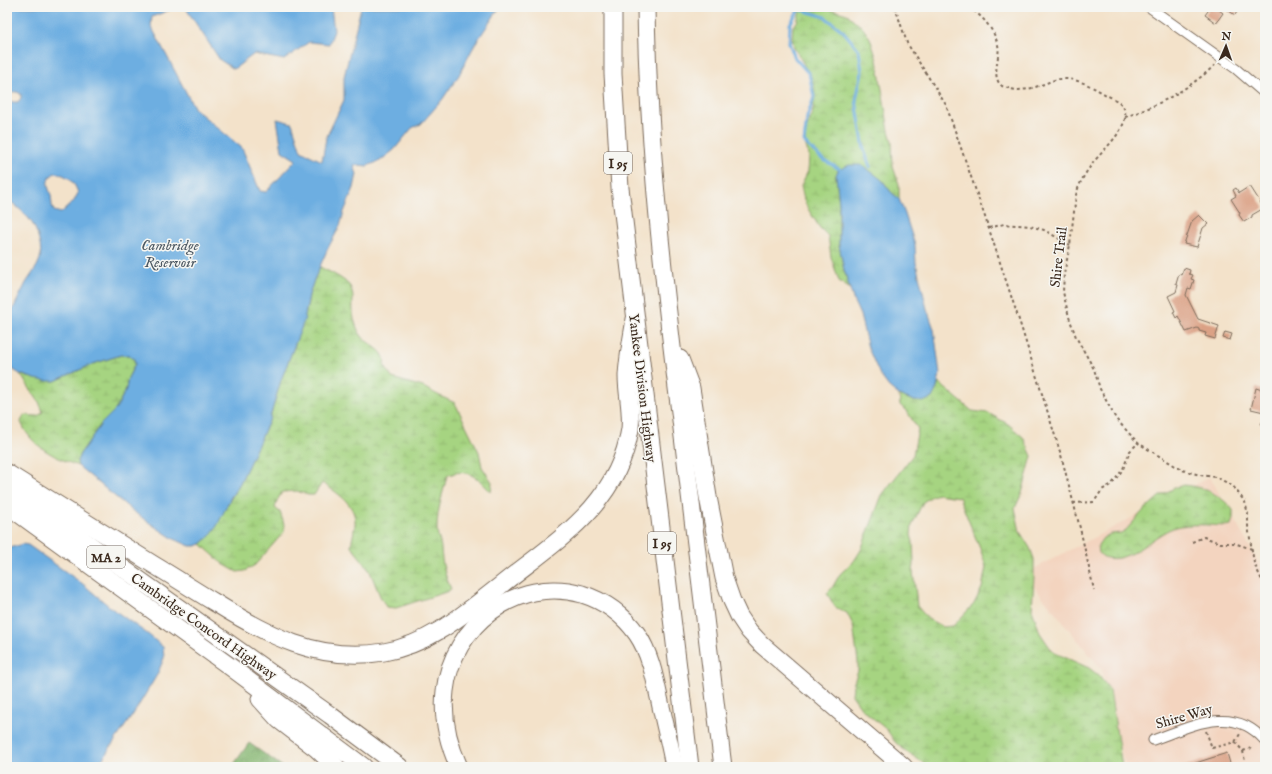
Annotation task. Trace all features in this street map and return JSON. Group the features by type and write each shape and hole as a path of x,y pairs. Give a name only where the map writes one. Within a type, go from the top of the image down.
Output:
{"highway":[{"name":"Yankee Division Highway","path":"612,7 613,74 617,157 621,196 690,767"},
{"name":"I 95","path":"646,7 653,164 658,225 723,767"},
{"path":"7,474 224,608 269,634 287,642 307,648 335,653 364,654 395,650 424,640 449,626 576,525 600,500 615,475 623,457 628,438 631,412 627,377 635,319"},
{"path":"670,333 691,388 702,464 719,556 728,590 739,616 749,631 762,645 904,767"},
{"name":"Cambridge Concord Highway","path":"7,486 400,767"},
{"name":"Cambridge Concord Highway","path":"7,506 232,668 364,767"},
{"path":"7,514 61,552 93,568"},
{"path":"459,767 447,732 444,706 447,676 458,651 468,634 478,622 502,604 525,594 551,590 578,593 600,602 620,615 638,635 652,668 674,767"},
{"path":"232,668 279,720 317,749 336,767"}],"street":[{"path":"1149,7 1221,59 1265,94"},
{"name":"Shire Way","path":"1153,740 1212,720 1224,720 1247,726 1265,741"}],"path":[{"path":"896,7 906,43 946,105 989,228 1061,455 1094,590"},
{"path":"969,7 980,16 995,36 999,50 996,76 998,82 1002,86 1020,91 1032,89 1058,79 1077,80 1084,82 1119,103 1123,107 1125,117 1154,106 1191,85 1221,59"},
{"name":"Shire Trail","path":"1125,117 1119,133 1094,162 1078,187 1070,245 1064,274 1063,292 1074,331 1094,369 1100,389 1116,419 1138,443 1182,470 1200,475 1216,477 1233,486 1245,502 1248,514 1248,526 1254,563 1265,587"},
{"path":"989,228 1004,224 1030,226 1044,230 1070,245"},
{"path":"1073,503 1094,502 1102,490 1112,484 1123,469 1130,451 1138,443"},
{"path":"1192,542 1204,537 1220,543 1234,543 1252,549"},
{"path":"1206,730 1212,748 1235,742 1242,731"},
{"path":"1235,742 1243,751 1246,767"},
{"path":"1243,751 1254,747"}],"shaded area":[{"path":"1210,477 1265,574 1265,767 1125,767 1102,670 1024,574"}],"green space":[{"path":"801,7 826,8 847,14 862,27 870,38 877,60 892,141 893,167 899,184 899,199 891,192 882,180 836,175 839,204 839,245 844,270 850,289 839,281 831,257 828,236 820,228 808,209 804,200 801,186 808,171 809,156 805,143 806,130 812,115 815,97 814,86 810,73 794,48 792,37 793,26 797,22"},
{"path":"320,267 339,277 351,288 353,295 354,317 358,330 364,339 377,348 383,356 384,365 392,378 423,387 455,403 479,452 482,467 492,482 491,492 472,475 467,473 454,473 447,476 439,508 437,528 444,570 451,589 446,592 396,608 386,607 369,569 351,546 355,525 353,511 339,495 322,483 314,495 308,495 297,491 282,492 275,508 280,512 284,524 284,532 255,565 245,571 237,572 223,564 201,544 209,537 240,483 269,421 281,380 307,308 309,295"},
{"path":"121,355 129,355 134,359 135,364 128,378 126,389 116,409 101,424 80,454 77,461 78,466 52,455 37,445 25,431 21,422 24,415 38,416 43,412 39,402 20,374 27,377 55,381 93,364"},
{"path":"939,383 972,411 988,413 1008,424 1023,437 1032,456 1022,493 1015,508 1020,532 1030,548 1034,559 1032,609 1040,633 1053,652 1089,668 1098,675 1110,690 1122,767 930,767 895,742 887,730 862,709 852,695 853,685 858,671 853,625 847,613 835,607 827,593 832,588 840,574 854,561 861,550 882,495 913,455 918,429 908,413 900,405 899,395 914,401 937,388","holes":["938,494 959,497 986,567 982,588 974,604 953,626 943,627 928,619 917,606 913,572 913,542 911,535 912,525 923,502 932,496"]},
{"path":"1180,485 1188,485 1203,489 1222,499 1233,510 1231,525 1179,526 1165,532 1124,557 1106,558 1099,553 1098,545 1103,538 1110,534 1121,533 1126,530 1143,511 1160,496"},
{"path":"249,743 283,767 232,767"}],"water":[{"name":"Cambridge Reservoir","path":"7,7 177,7 152,17 151,26 195,109 242,148 260,191 266,192 296,160 282,151 277,119 292,123 301,151 322,161 326,138 344,100 344,77 361,7 500,7 475,44 459,75 442,100 421,124 412,128 394,150 380,161 367,166 354,166 357,174 354,188 340,226 328,248 314,280 309,295 304,321 281,380 269,421 240,483 231,497 217,526 209,537 201,544 196,546 190,546 174,539 154,526 134,512 78,466 77,461 80,454 101,424 116,409 126,389 128,378 135,364 134,359 129,355 121,355 93,364 55,381 35,379 20,374 12,369 7,361 8,319 40,259 41,253 37,234 32,222 23,212 7,199","holes":["13,92 21,94 21,98 18,102 12,102 9,97","55,173 64,175 70,179 75,185 78,193 74,201 61,213 54,211 48,186 49,178"]},
{"path":"185,7 331,7 334,31 329,44 309,42 284,60 254,54 234,69 220,60"},
{"path":"849,165 861,165 873,173 882,180 891,192 899,199 915,245 916,263 927,309 934,329 940,374 937,388 932,398 923,402 914,401 899,395 889,387 880,375 868,348 860,315 854,302 844,270 839,245 839,204 836,175 838,170"},
{"path":"22,544 28,545 83,584 110,607 163,647 164,658 157,675 134,713 97,767 7,767 7,549"}],"building":[{"path":"1211,7 1215,7 1223,13 1216,23 1205,15"},
{"path":"1223,7 1240,7 1235,15"},
{"path":"1250,186 1264,208 1244,222 1231,199 1236,196 1233,190 1236,188 1239,193"},
{"path":"1199,215 1208,224 1203,228 1197,247 1184,244 1192,221"},
{"path":"1184,268 1190,270 1189,274 1193,275 1191,279 1194,280 1191,289 1188,288 1186,295 1198,319 1219,326 1215,339 1205,336 1206,333 1199,331 1197,328 1186,332 1178,316 1176,318 1173,312 1175,311 1168,296 1176,292 1178,285 1176,284 1179,274 1181,275"},
{"path":"1225,332 1232,334 1230,340 1223,338"},
{"path":"1256,388 1265,391 1264,412 1251,409"},
{"path":"1265,421 1265,430 1261,423"},
{"path":"1227,753 1231,767 1183,767"}],"waterway":[{"path":"798,7 799,9 790,24 789,43 795,58 809,74 814,97 807,117 804,142 822,159 841,170"},
{"path":"799,9 825,17 843,31 859,50 862,72 856,100 864,149 870,167"}]}
